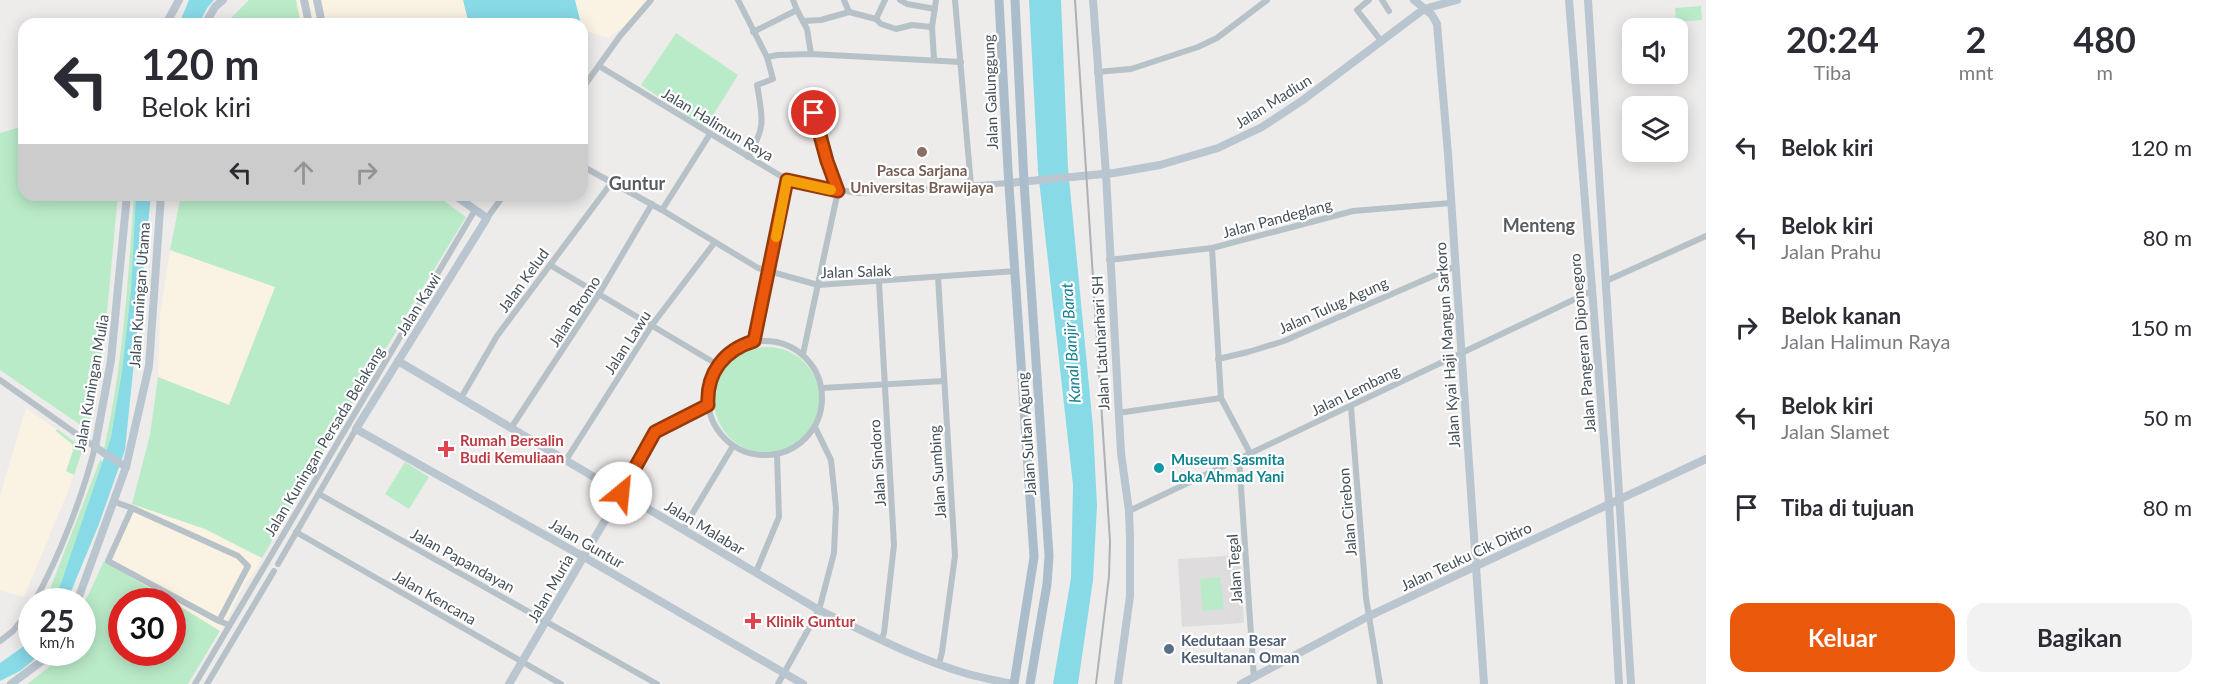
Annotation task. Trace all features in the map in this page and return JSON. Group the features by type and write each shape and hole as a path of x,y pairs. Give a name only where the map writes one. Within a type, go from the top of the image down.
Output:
{"main road":[{"name":"Jalan Galunggung","path":"999,0 1009,183"},
{"name":"Jalan Galunggung","path":"1014,0 1027,182"},
{"name":"Jalan Sultan Agung","path":"1027,182 1031,290 1049,556 1047,584 1030,684"},
{"name":"Jalan Sultan Agung","path":"1009,183 1034,557 1014,684"},
{"path":"1018,291 1031,290"},
{"path":"1018,661 1032,665"}],"street":[{"path":"169,18 179,0"},
{"path":"209,18 215,7 223,0"},
{"path":"304,0 308,18"},
{"path":"318,0 321,18"},
{"path":"588,80 620,36 651,0"},
{"path":"738,0 767,57 773,79 757,86 762,126 758,140 748,157"},
{"path":"793,0 807,29 811,54"},
{"path":"844,0 849,12"},
{"path":"876,19 885,0"},
{"path":"900,0 907,4 935,9"},
{"path":"934,59 932,27 936,0"},
{"path":"955,0 971,186"},
{"name":"Jalan Latuharhari SH","path":"1093,0 1106,174 1118,413 1129,511 1130,596 1118,684"},
{"path":"1097,72 1131,69 1198,47 1217,38 1267,0"},
{"path":"1369,0 1357,10 1382,42"},
{"path":"1382,0 1389,11"},
{"path":"1414,0 1425,9"},
{"name":"Jalan Madiun","path":"1009,183 1106,174 1160,165 1218,148 1262,127 1303,100 1425,9 1457,0"},
{"name":"Jalan Pangeran Diponegoro","path":"1569,0 1609,503 1619,684"},
{"name":"Jalan Pangeran Diponegoro","path":"1588,0 1631,684"},
{"path":"753,32 797,9"},
{"name":"Jalan Kyai Haji Mangun Sarkoro","path":"1425,9 1437,24 1484,684"},
{"path":"803,21 821,20 849,12 876,19 881,24 896,29 912,25 932,27"},
{"path":"767,57 811,54 961,62"},
{"name":"Jalan Halimun Raya","path":"598,66 787,180 858,193 1009,183"},
{"path":"802,354 838,191 814,113"},
{"path":"662,210 710,134"},
{"name":"Jalan Salak","path":"588,169 769,273 818,285 1016,271"},
{"path":"754,341 787,180"},
{"name":"Jalan Kelud","path":"463,395 497,336 612,182"},
{"name":"Jalan Kuningan Mulia","path":"40,588 99,449 111,360 126,201"},
{"name":"Jalan Kuningan Utama","path":"82,588 115,502 149,366 160,201"},
{"path":"462,201 487,218"},
{"name":"Jalan Kawi","path":"356,429 500,201"},
{"name":"Jalan Pandeglang","path":"1109,260 1212,248 1353,211 1451,203"},
{"name":"Jalan Bromo","path":"511,428 600,294 652,204"},
{"name":"Jalan Kuningan Persada Belakang","path":"195,684 475,210"},
{"path":"1606,281 1706,236"},
{"name":"Jalan Lawu","path":"566,460 652,325 715,242"},
{"path":"1212,248 1221,398 1250,453"},
{"path":"550,265 718,365"},
{"name":"Jalan Tulug Agung","path":"1218,359 1284,341 1456,266"},
{"name":"Jalan Sumbing","path":"938,278 954,556 939,664"},
{"name":"Jalan Sindoro","path":"879,282 894,545 884,633 881,640"},
{"name":"Jalan Lembang","path":"1129,511 1592,291"},
{"path":"754,341 780,342 802,354 815,369 822,388 822,408 815,427 795,448 777,455 753,455 733,446 716,428 708,405 708,389 718,365 735,349 754,341"},
{"name":"Jalan Malabar","path":"398,361 463,395 511,428 819,609 881,640 939,664 968,674 1014,684"},
{"path":"0,380 124,465"},
{"path":"822,388 944,381"},
{"path":"1118,413 1221,398"},
{"name":"Jalan Muria","path":"509,684 655,432 708,405"},
{"name":"Jalan Cirebon","path":"1351,407 1369,616 1380,684"},
{"path":"778,684 819,609 834,553 836,507 831,460 815,427"},
{"path":"278,564 356,429"},
{"name":"Jalan Guntur","path":"356,429 803,684"},
{"path":"683,529 733,446"},
{"path":"756,572 779,517 777,455"},
{"name":"Jalan Tegal","path":"1239,458 1254,678"},
{"name":"Jalan Teuku Cik Ditiro","path":"1241,684 1369,616 1706,459"},
{"name":"Jalan Papandayan","path":"318,494 657,684"},
{"path":"115,502 238,556 258,575"},
{"path":"108,561 132,508"},
{"name":"Jalan Kencana","path":"296,532 561,684"},
{"path":"95,555 219,621 229,624"},
{"path":"219,621 248,566"},
{"path":"207,684 274,571"},
{"path":"240,581 250,588"},
{"path":"0,641 18,625"},
{"path":"16,683 37,666"}],"shaded area":[{"path":"296,0 463,0 468,18 300,18"},
{"path":"575,0 657,0 609,38 588,32 588,18 579,18"},
{"path":"170,250 276,287 229,405 158,377 160,316"},
{"path":"26,408 83,448 67,494 28,588 18,588 18,595 0,590 0,495"},
{"path":"132,504 205,529 262,558 255,572 244,584 226,623 188,684 27,684 49,667 96,666 96,588 92,588"},
{"path":"1240,555 1244,623 1182,627 1178,559"}],"green space":[{"path":"249,0 296,0 300,18 231,18"},
{"path":"1701,6 1702,20 1688,21 1688,18 1676,18 1675,8"},
{"path":"676,33 738,75 705,128 641,85"},
{"path":"18,128 18,201 117,201 106,323 89,426 82,426 0,370 0,133"},
{"path":"134,201 136,201 129,324 120,389 107,451 104,449 116,386"},
{"path":"180,201 444,201 466,217 330,440 262,558 205,529 132,504 150,435 158,377 229,405 275,287 170,250"},
{"path":"767,347 787,351 804,363 816,380 820,400 816,420 804,437 787,449 767,453 747,449 730,437 718,420 714,400 718,380 730,363 747,351"},
{"path":"57,429 83,448 74,475 66,471 73,451 72,444 56,431"},
{"path":"100,460 103,462 61,583 58,588 50,588"},
{"path":"405,462 429,477 409,509 385,494"},
{"path":"104,561 149,588 108,588 108,666 186,666 186,610 220,631 188,684 27,684 50,666 96,666 96,588 91,588"},
{"path":"1220,577 1224,609 1203,611 1200,579"}],"water":[{"path":"189,0 214,0 202,18 182,18"},
{"path":"463,0 575,0 580,18 468,18"},
{"name":"Kanal Banjir Barat","path":"1029,0 1061,0 1068,168 1093,427 1097,506 1093,580 1078,684 1053,684 1071,578 1073,485 1038,171"},
{"path":"136,201 150,201 125,450 99,524 72,588 59,588 111,437 122,372 131,291"},
{"path":"18,650 18,666 26,666 0,681 0,663"}],"railway":[{"path":"1075,0 1110,541 1109,576 1096,684"}],"slow traffic":[{"path":"776,237 787,180 831,190"}],"place":[{"name":"Pasca Sarjana Universitas Brawijaya","path":"922,152"},
{"name":"Rumah Bersalin Budi Kemuliaan","path":"446,449"},
{"name":"Museum Sasmita Loka Ahmad Yani","path":"1159,468"},
{"name":"Klinik Guntur","path":"753,621"},
{"name":"Kedutaan Besar Kesultanan Oman","path":"1169,649"}],"district":[{"name":"Guntur","path":"637,183"},
{"name":"Menteng","path":"1539,225"}],"route":[{"path":"621,493 655,432 708,405 708,389 718,365 735,349 754,341 787,180 838,191 814,113"}]}
